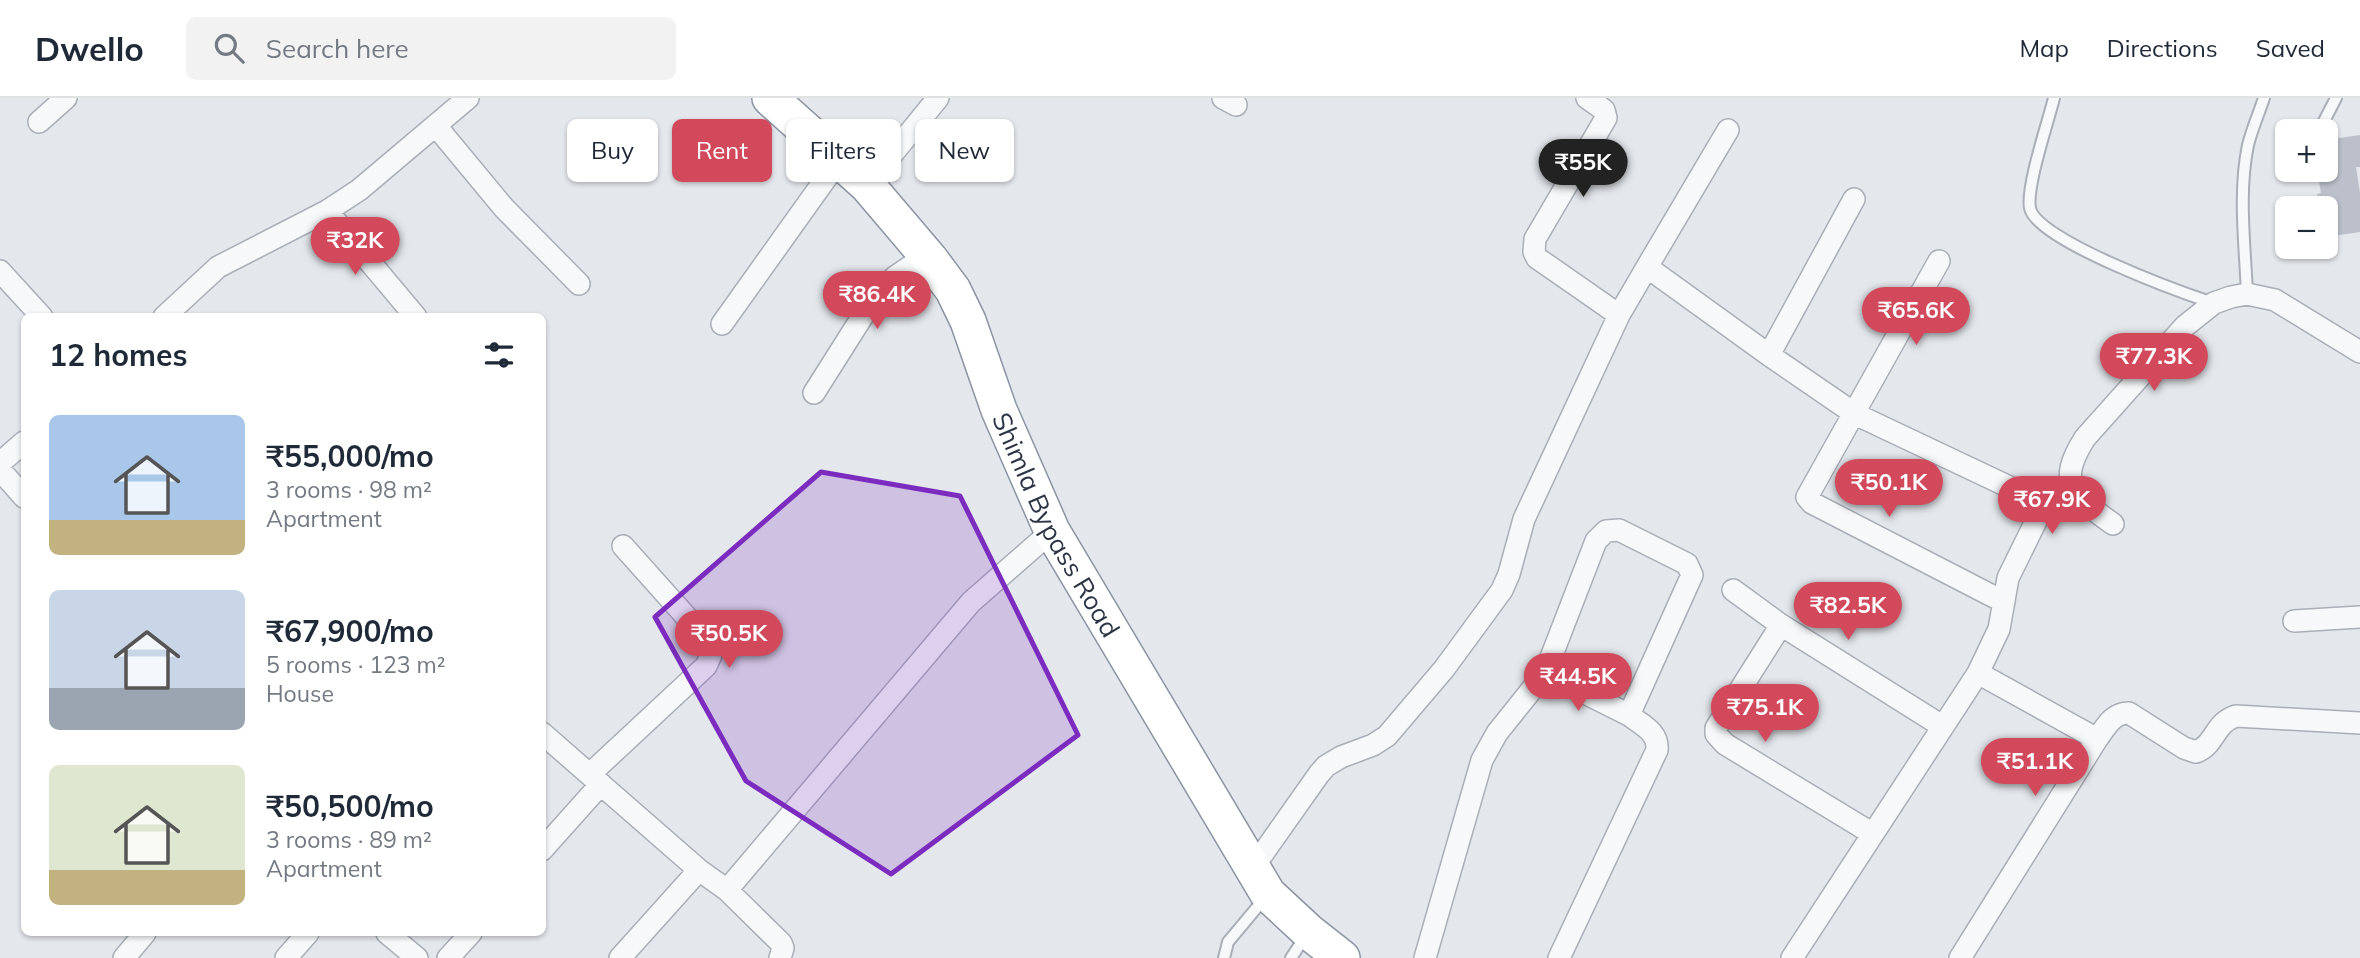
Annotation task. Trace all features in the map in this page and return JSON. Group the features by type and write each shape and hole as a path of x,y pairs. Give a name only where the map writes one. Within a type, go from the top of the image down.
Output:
{"highway":[{"name":"Shimla Bypass Road","path":"771,98 794,119"},
{"name":"Shimla Bypass Road","path":"864,182 927,255 953,290 968,321 999,410 1052,531 1260,882 1300,945 1342,958"}],"street":[{"path":"40,122 66,98"},
{"path":"169,313 218,267 327,211 359,190 468,98"},
{"path":"867,185 938,98"},
{"path":"1587,98 1605,110 1606,118 1535,239 1534,252 1537,258 1619,315"},
{"path":"436,126 504,208 579,284"},
{"path":"1260,882 1319,774 1341,757 1373,745 1387,736 1444,669 1502,590 1524,519 1619,315 1728,130"},
{"path":"722,324 823,182"},
{"path":"1769,355 1854,199"},
{"path":"327,211 413,313"},
{"path":"814,393 876,295 895,277 927,255"},
{"path":"1939,261 1808,493 1808,500 2004,602"},
{"path":"1647,267 1855,414 2022,493 2035,503 2038,510 2036,521 2008,578 1999,629 1978,673 1872,834 1796,957"},
{"path":"0,271 38,313"},
{"path":"2113,524 2082,502 2074,492 2070,482 2073,456 2085,438 2185,326 2214,303 2247,293 2275,300 2360,352"},
{"path":"0,463 21,445"},
{"path":"0,470 21,494"},
{"path":"1425,958 1482,760 1497,733 1545,673 1600,536 1606,531 1619,530 1687,564 1692,575 1629,715"},
{"path":"727,890 971,603 1052,531"},
{"path":"546,845 595,779 706,666 711,655 707,640 623,546"},
{"path":"1733,590 1781,625 1942,726"},
{"path":"2294,621 2360,617"},
{"path":"1781,625 1716,728 1716,734 1725,744 1872,834"},
{"path":"1545,673 1629,715 1654,734 1658,744 1559,958"},
{"path":"1978,673 2097,739"},
{"path":"1960,958 2097,739 2112,719 2122,713 2129,713 2184,748 2196,752 2210,743 2221,723 2236,716 2360,723"},
{"path":"546,736 699,870 727,890 781,943 783,948 780,958"},
{"path":"620,958 699,870"},
{"path":"124,958 142,936"},
{"path":"286,958 305,936"},
{"path":"391,936 417,958"},
{"path":"449,958 468,936"}],"lane":[{"path":"2054,98 2029,196 2032,214 2070,244 2156,282 2214,303"},
{"path":"2247,293 2244,180 2248,145 2264,98"},
{"path":"2325,119 2336,98"},
{"path":"1224,958 1228,942 1260,882"}],"highlighted area":[{"path":"821,472 960,496 1078,735 891,874 746,781 655,617"}],"building":[{"path":"2360,135 2360,167 2356,167 2360,193 2360,232 2338,235 2338,196 2317,194 2321,193 2319,182 2338,182 2338,138"}]}
